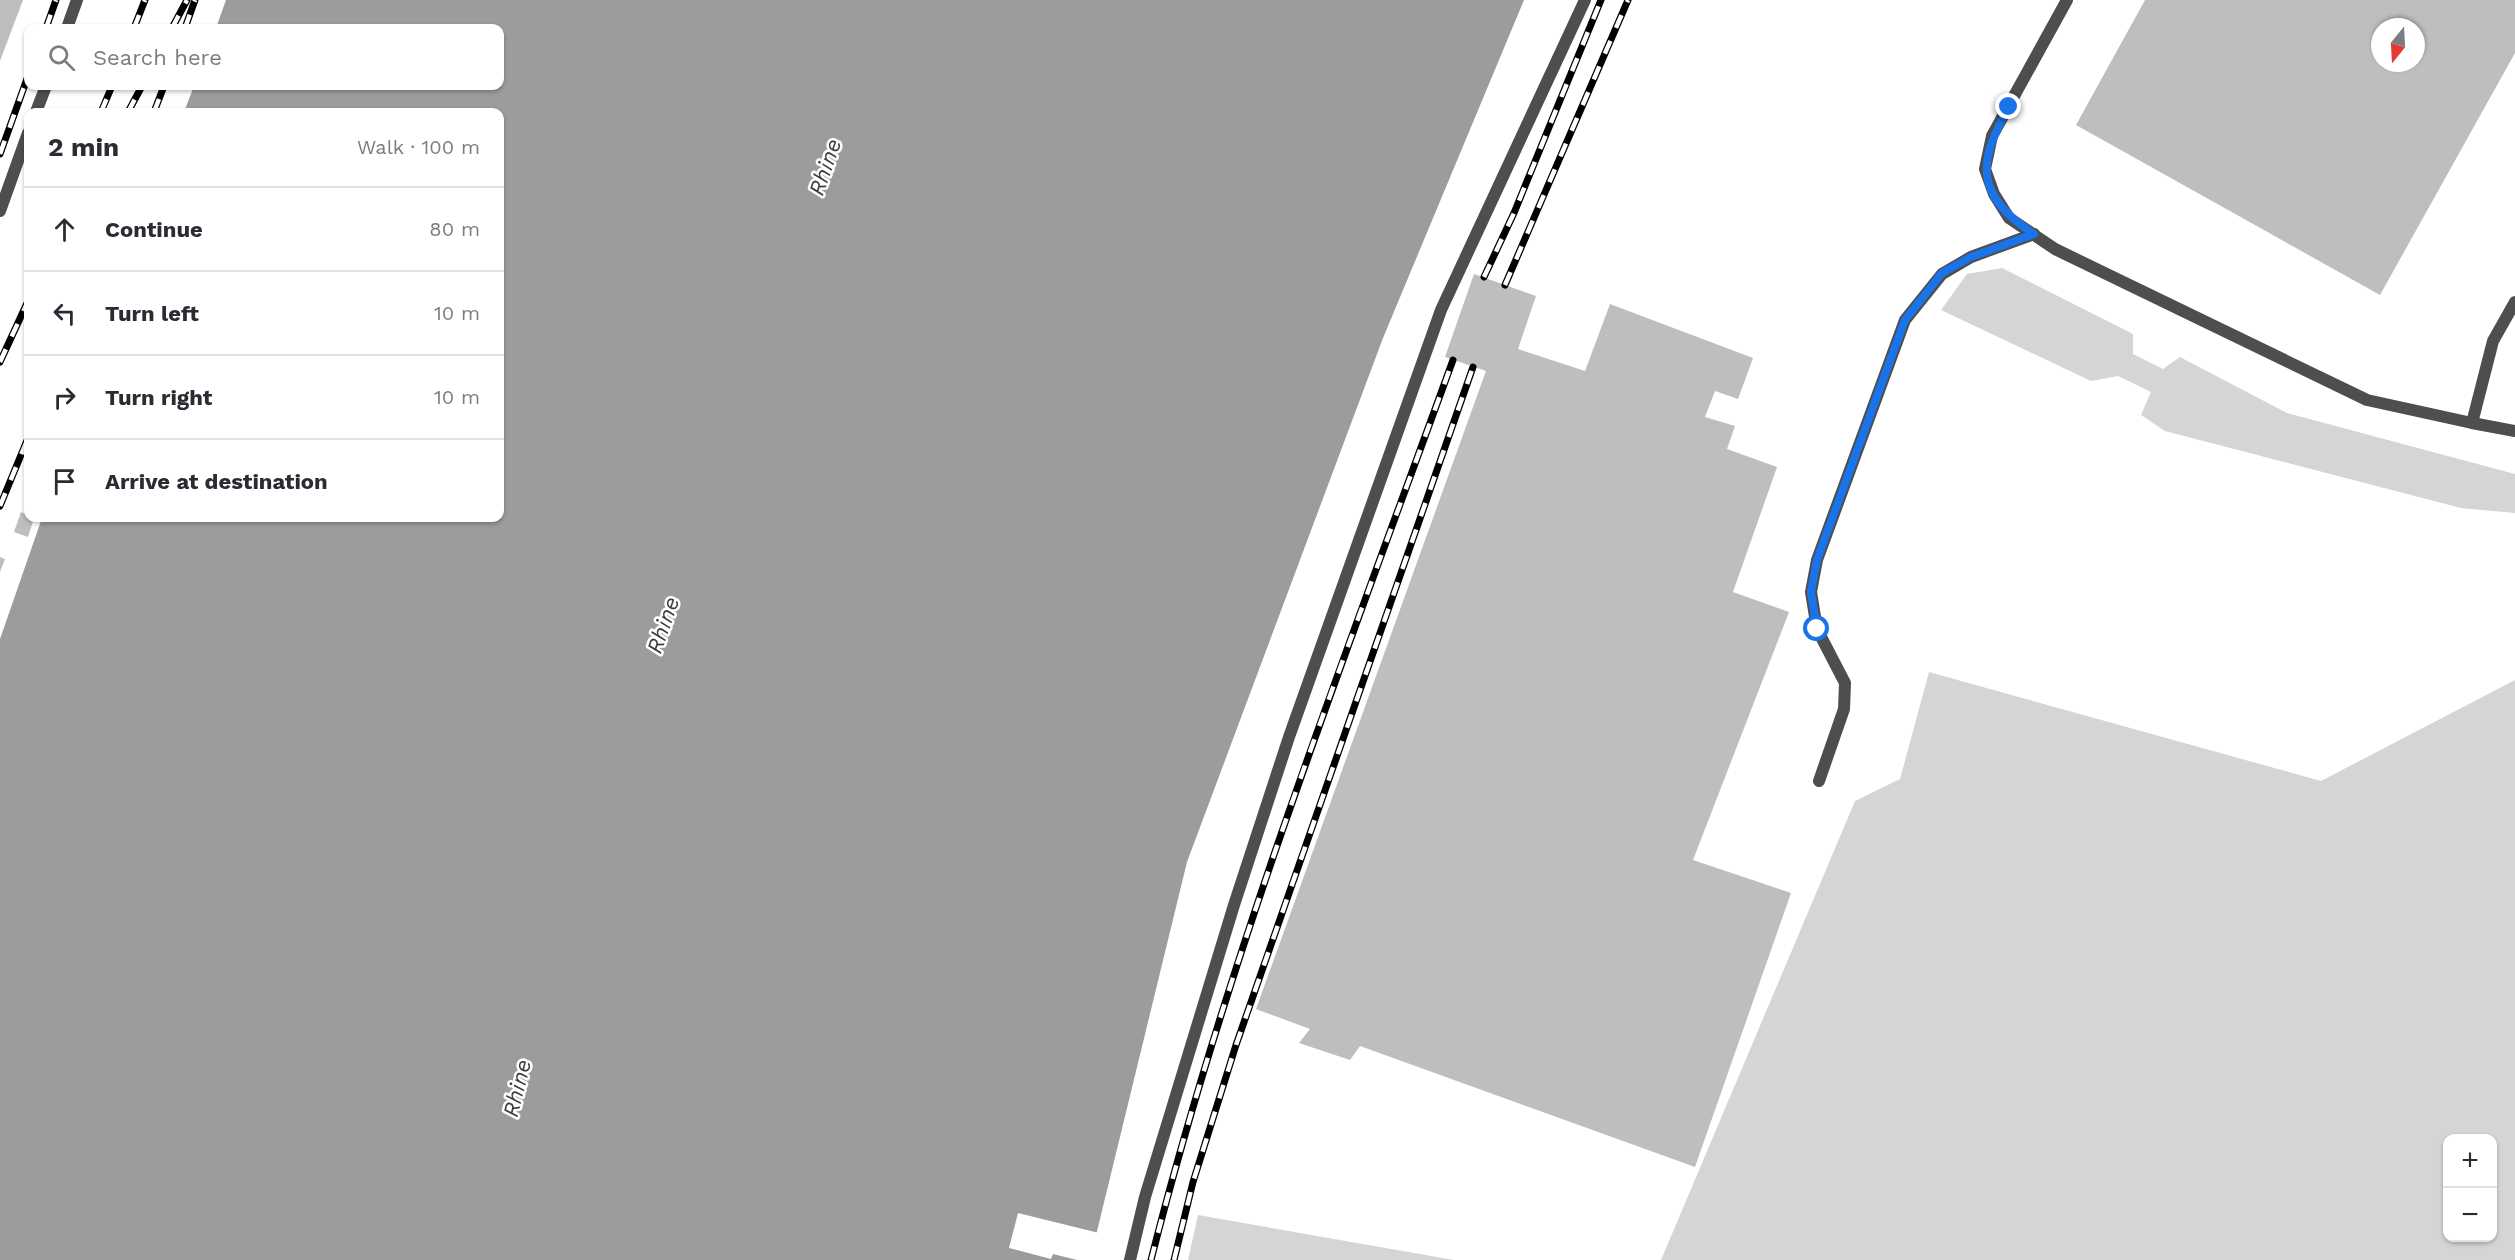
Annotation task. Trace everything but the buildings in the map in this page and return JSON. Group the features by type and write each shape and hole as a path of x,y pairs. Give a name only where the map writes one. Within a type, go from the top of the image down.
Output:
{"street":[{"path":"68,24 77,0"},
{"path":"1130,1260 1145,1197 1234,905 1293,726 1441,310 1585,0"},
{"path":"2067,0 1992,136 1985,169 1994,194 2009,218 2055,249 2367,400 2515,431"},
{"path":"38,108 44,90"},
{"path":"0,211 24,144"},
{"path":"1819,781 1844,709 1845,682 1817,629 1811,592 1817,560 1905,320 1942,273 1971,257 2034,234"},
{"path":"2472,423 2493,341 2515,302"}],"shaded area":[{"path":"2002,268 2133,334 2133,354 2163,369 2180,357 2287,413 2515,474 2515,513 2461,508 2165,431 2141,415 2151,392 2118,376 2091,381 1941,310 1967,274"},
{"path":"1929,672 2321,781 2515,680 2515,1260 1661,1260 1855,801 1900,779"},
{"path":"1198,1215 1454,1260 1188,1260"}],"water":[{"name":"Rhine","path":"226,0 1524,0 1383,338 1187,862 1090,1260 0,1260 0,639 41,522 504,522 504,108 186,108 192,90 504,90 504,24 217,24"}],"pier":[{"path":"1018,1213 1099,1233 1093,1260 1077,1260 1053,1254 1051,1259 1009,1248"}],"railway":[{"path":"47,24 56,0"},
{"path":"136,24 145,0"},
{"path":"174,24 187,0"},
{"path":"186,24 195,0"},
{"path":"1484,277 1514,213 1601,0"},
{"path":"1505,285 1628,0"},
{"path":"0,154 24,87"},
{"path":"103,108 110,90"},
{"path":"130,108 140,90"},
{"path":"156,108 162,90"},
{"path":"0,362 24,310"},
{"path":"1151,1260 1182,1145 1252,919 1453,360"},
{"path":"1174,1260 1193,1182 1236,1045 1473,367"},
{"path":"0,506 24,448"}],"route":[{"path":"1817,629 1811,592 1817,560 1905,320 1942,273 1971,257 2034,234 2009,218 1994,194 1985,169 1992,136 2009,107"}]}
